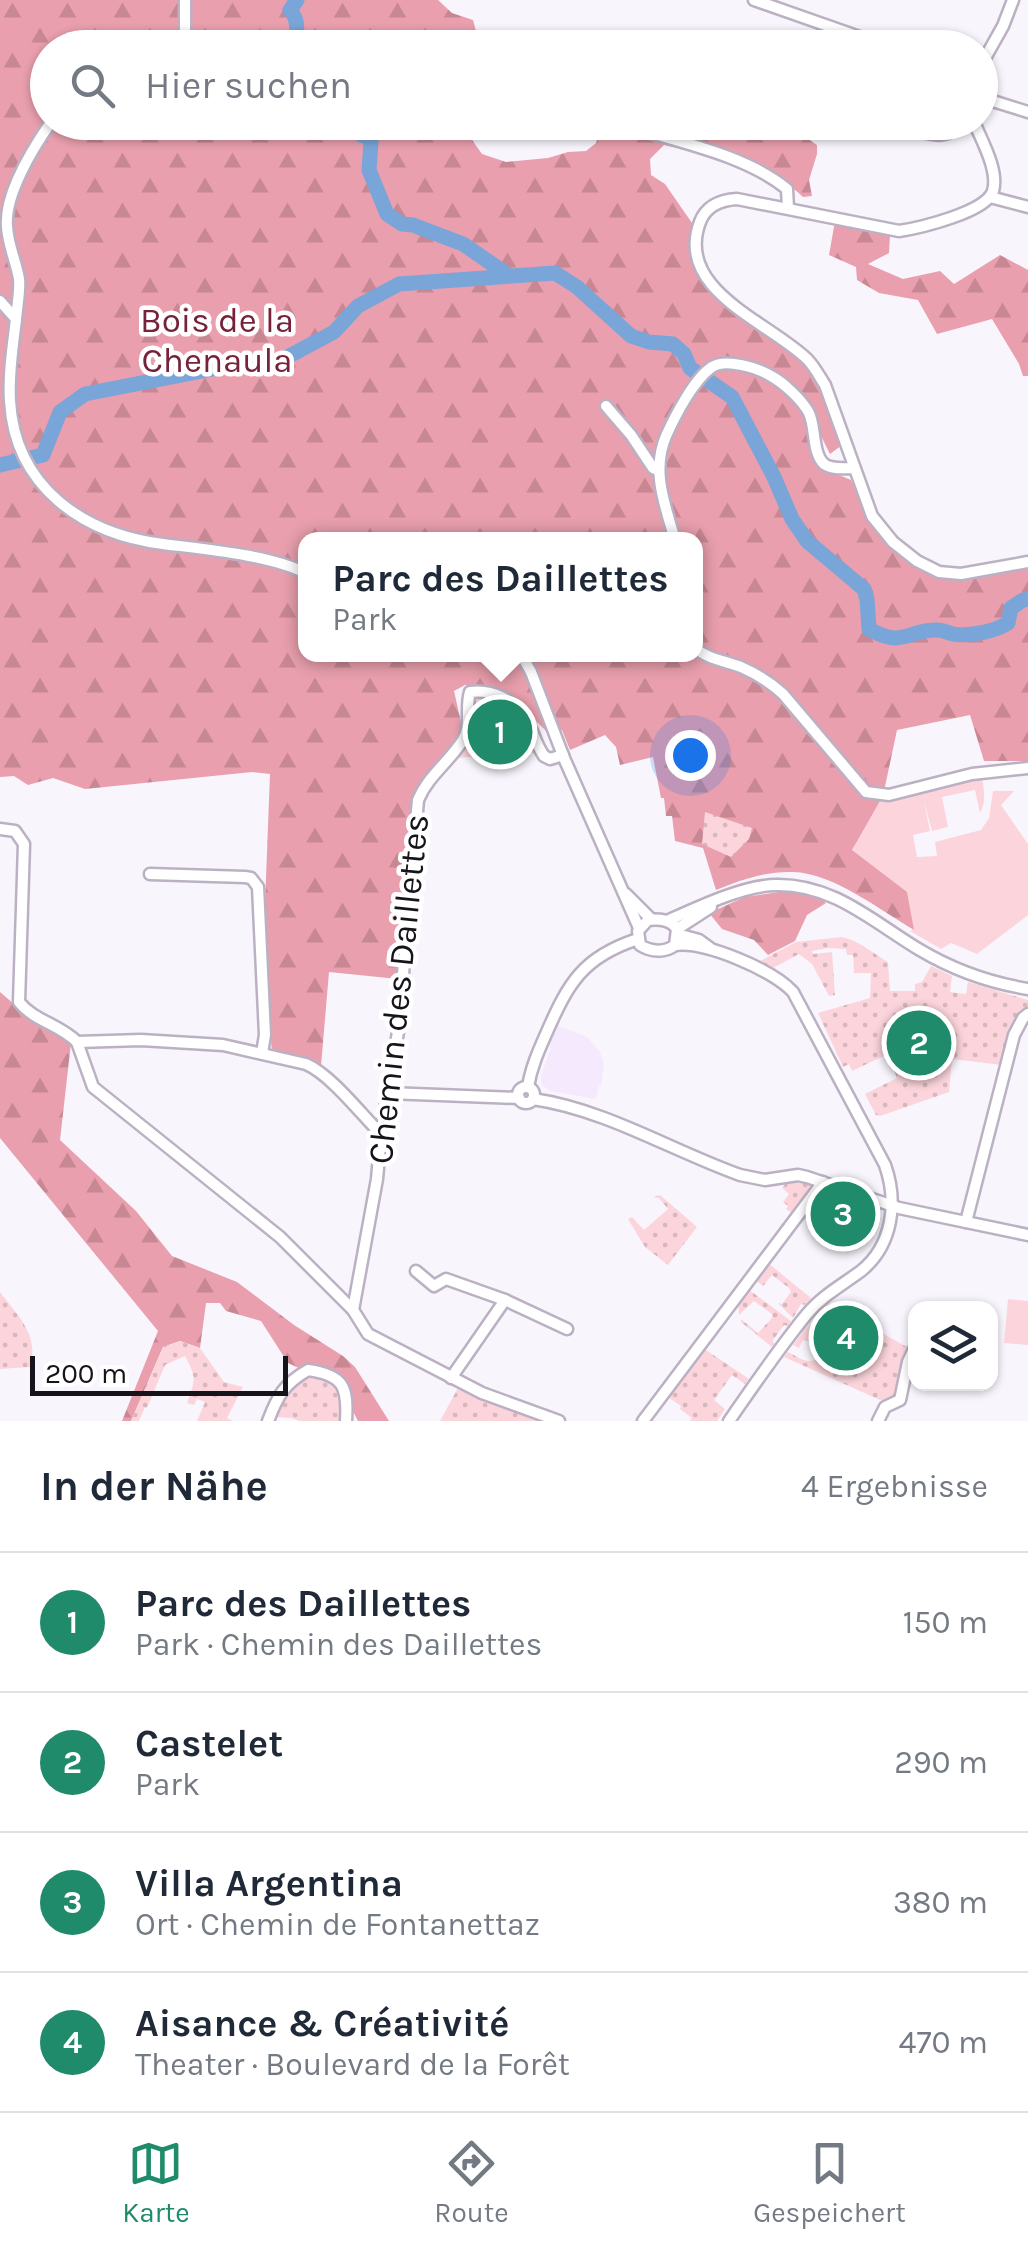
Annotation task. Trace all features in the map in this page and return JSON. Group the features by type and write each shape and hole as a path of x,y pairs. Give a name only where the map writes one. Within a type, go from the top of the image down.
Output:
{"street":[{"path":"185,0 185,30"},
{"path":"754,0 840,30"},
{"path":"998,35 1012,0"},
{"path":"998,103 1028,112"},
{"path":"40,140 8,208 6,230 18,278 10,405 13,426 32,472 76,516 110,532 298,570"},
{"path":"672,140 772,176 787,189 788,208"},
{"path":"981,140 994,176 993,192 975,208 899,231 737,198 722,200 702,216 695,241 696,255 702,272 720,295 794,348 817,371 872,516 881,530 918,561 939,572 961,574 1028,562"},
{"path":"990,197 1028,207"},
{"path":"0,301 16,319"},
{"path":"673,532 659,482 663,442 695,385 715,365 725,363 767,373 776,379 809,414 824,464 854,468"},
{"path":"606,406 632,435 652,468 658,470"},
{"path":"703,654 740,666 770,682 866,792 889,795 972,774 1028,768"},
{"path":"526,662 625,893 644,948 668,950 676,936 720,900"},
{"name":"Chemin des Daillettes","path":"353,1310 377,1178 402,992 416,810 422,791 464,738 467,703 470,692 475,690 504,698 522,712 542,754 550,759 563,755"},
{"path":"0,830 15,831 24,844 19,1002 25,1010 77,1042 93,1086 280,1237 353,1310 368,1334 451,1378 558,1421"},
{"path":"150,874 245,877 258,886 266,1036 262,1053"},
{"path":"530,1093 533,1065 576,976 638,933 644,922 666,920 772,884 819,890 852,905 958,968 1028,989"},
{"path":"625,893 651,919"},
{"path":"696,917 694,930 699,940 715,952"},
{"path":"666,920 682,944 715,952 775,978 793,992 885,1165 891,1187 893,1206 888,1229 874,1257 809,1312 729,1421"},
{"path":"676,936 699,940"},
{"path":"966,1222 1014,1036 1028,1014"},
{"path":"77,1042 141,1040 234,1046 314,1068 381,1134"},
{"path":"388,1093 519,1098 520,1090 597,1114 734,1172 766,1180 798,1175 893,1206 1028,1235"},
{"path":"643,1421 823,1182"},
{"path":"416,1271 434,1286 446,1279 567,1329"},
{"path":"451,1378 504,1300"},
{"path":"878,1421 885,1407 900,1400 908,1362"},
{"path":"268,1421 289,1381 308,1370 332,1376 344,1385 348,1397 346,1421"}],"shaded area":[{"path":"472,694 498,698 513,707 527,728 536,753 455,758 469,735"},
{"path":"979,777 984,794 980,813 975,790 942,797 948,827 932,831 924,802 930,831 913,835 917,857 937,856 935,842 981,830 989,818 993,791 1014,791 1001,805 1028,844 1028,915 977,954 951,943 941,949 910,931 914,929 852,850 881,800"},
{"path":"705,812 752,828 749,839 731,857 702,844"},
{"path":"842,937 888,962 890,991 915,991 915,984 922,982 931,966 952,976 950,992 966,994 968,982 1028,1000 1028,1007 1011,1030 1002,1065 952,1059 949,1092 876,1115 865,1094 897,1078 896,1063 892,1065 886,1055 852,1071 849,1064 843,1067 818,1013 870,998 871,973 854,973 853,955 847,955 846,949 812,951 832,952 835,995 829,996 812,964 799,954 773,968 760,961 796,942"},
{"path":"557,1025 587,1037 600,1052 604,1065 596,1099 550,1091 541,1084"},
{"path":"786,1183 815,1188 795,1215 786,1209 788,1206 783,1202 789,1194 782,1188"},
{"path":"660,1195 697,1227 668,1265 645,1247 628,1219 632,1217 644,1230 668,1209 654,1197"},
{"path":"768,1263 811,1298 801,1304 793,1318 778,1303 782,1304 791,1292 789,1288 772,1275 763,1286 755,1280"},
{"path":"748,1289 791,1321 773,1340 772,1347 741,1322 758,1333 772,1318 754,1301 739,1315 738,1302"},
{"path":"0,1292 30,1336 30,1367 0,1369"},
{"path":"1008,1299 1028,1301 1028,1345 1004,1343"},
{"path":"829,1304 907,1347 892,1400 880,1400 784,1357 788,1352 808,1361 821,1357 841,1372 855,1358 859,1338 867,1335 864,1330 853,1333 828,1322 817,1344 803,1340 799,1348 793,1345"},
{"path":"180,1341 200,1348 224,1382 243,1387 227,1418 233,1421 197,1421 205,1402 197,1399 194,1405 187,1403 194,1378 185,1356 165,1365 147,1408 139,1421 131,1421 163,1347"},
{"path":"703,1348 749,1379 745,1384 732,1375 714,1400 725,1409 717,1421 690,1421 692,1418 681,1406 666,1396"},
{"path":"319,1376 341,1388 341,1421 276,1417 297,1385"},
{"path":"458,1388 542,1421 440,1421"}],"green space":[{"name":"Bois de la Chenaula","path":"0,0 438,0 452,13 473,20 476,30 30,30 30,140 472,140 482,154 506,162 586,151 597,140 810,140 817,145 809,180 812,196 803,197 755,167 664,145 650,159 651,175 665,184 692,223 692,261 704,286 801,361 815,379 842,445 830,454 819,432 810,436 813,455 827,470 851,480 870,521 886,541 921,568 947,577 976,577 1028,566 1028,761 984,761 970,715 897,730 883,796 852,850 907,892 914,930 856,894 808,874 763,875 716,890 703,848 675,841 672,816 666,816 653,757 620,765 616,747 605,735 570,750 562,730 549,734 510,695 465,685 454,691 461,722 459,737 415,791 398,979 329,972 321,1066 272,1053 265,904 270,774 252,772 85,789 53,778 28,785 14,776 0,777"},
{"path":"835,221 890,235 889,253 868,264 903,279 940,271 954,284 1000,255 1028,270 1028,376 1023,376 992,319 937,334 918,300 879,293 857,280 856,267 829,255"},
{"path":"786,891 820,898 826,903 807,915 795,941 768,955 754,940 722,929 709,913 745,897"},
{"path":"0,992 71,1043 60,1140 136,1211 172,1256 237,1282 343,1356 355,1367 389,1421 358,1421 341,1388 288,1363 261,1321 226,1311 220,1303 206,1303 200,1348 180,1341 163,1347 131,1421 122,1421 158,1331 0,1138"}],"waterway":[{"path":"296,30 290,10 297,0"},
{"path":"370,140 369,170 387,214 402,224 463,244 508,275"},
{"path":"0,465 43,455 60,412 85,394 238,364 278,362 334,332 358,306 399,284 555,273 577,287 631,336 673,344 684,354 690,368 732,397 792,519 807,541 864,589 869,629 898,638 928,630 959,635 982,633 1008,623 1011,608 1028,599"}],"place":[{"name":"Parc des Daillettes","path":"500,732"},
{"name":"Castelet","path":"919,1043"},
{"name":"Villa Argentina","path":"843,1214"},
{"name":"Aisance & Créativité","path":"846,1338"}]}
